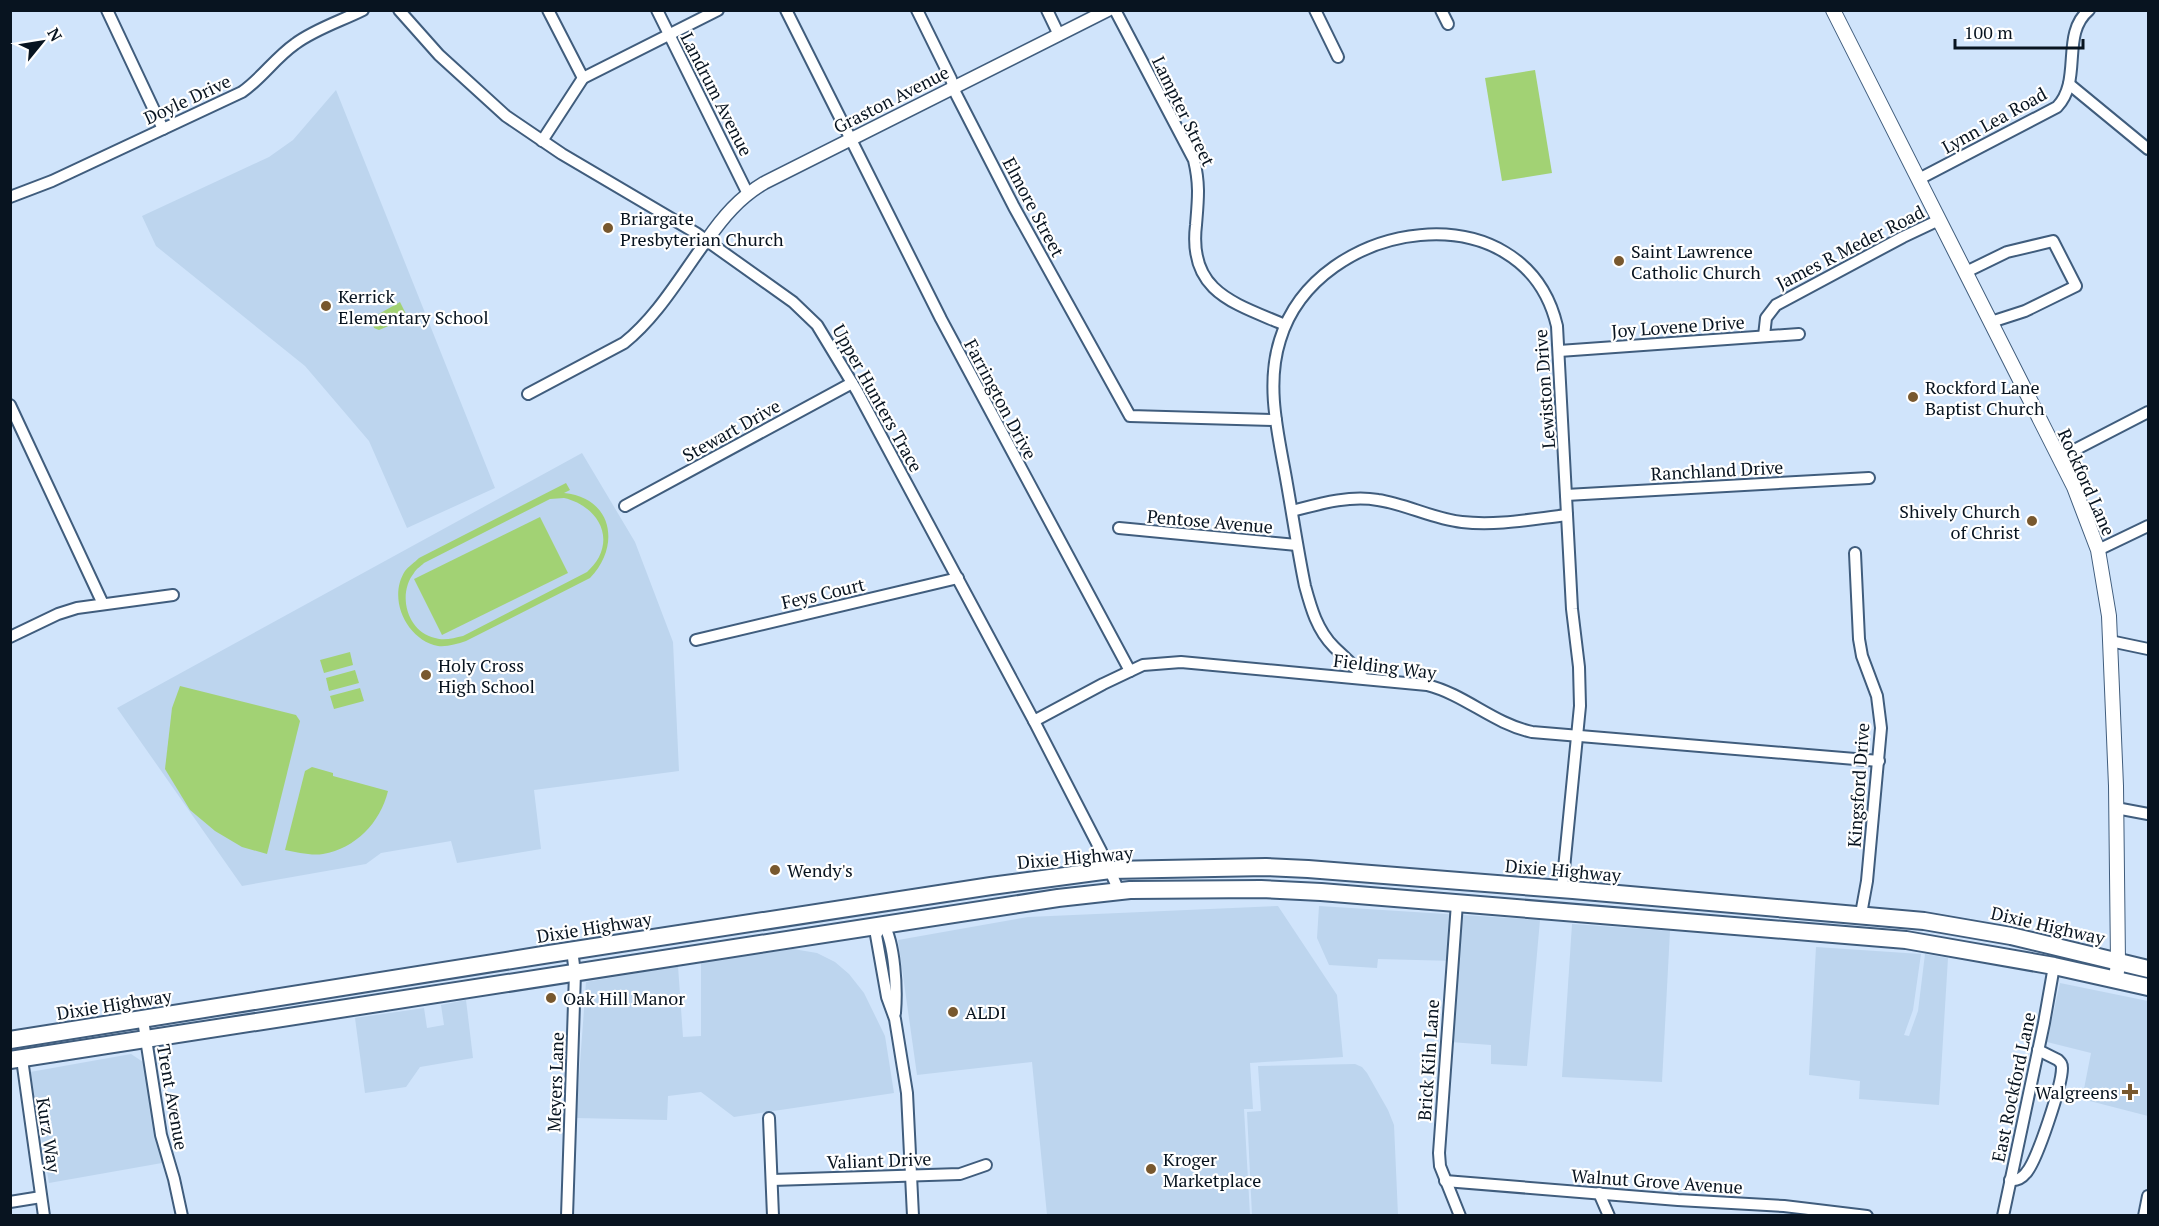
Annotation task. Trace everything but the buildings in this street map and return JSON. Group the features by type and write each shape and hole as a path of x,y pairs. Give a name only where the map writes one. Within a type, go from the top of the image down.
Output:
{"main road":[{"name":"Rockford Lane","path":"1833,10 2059,458 2098,550 2106,592 2110,641 2116,808 2118,962 2116,980"},
{"name":"Dixie Highway","path":"10,1040 572,950 922,896 1110,870 1266,867 1861,914 1965,926 2148,969"},
{"path":"1457,903 1458,894 1461,891 1504,894 1516,885"},
{"path":"1540,910 1548,900 1555,900 1562,889"},
{"name":"Dixie Highway","path":"16,1060 883,923 1058,897 1119,891 1321,892 1834,934 1925,943 2054,966 2148,987"},
{"path":"883,923 884,915 891,906 922,896"},
{"path":"1834,934 1844,925 1856,926 1861,914"}],"street":[{"path":"107,10 163,129"},
{"name":"Doyle Drive","path":"10,196 42,185 242,92 297,42 363,10"},
{"name":"Upper Hunters Trace","path":"399,10 439,55 506,116 542,141 707,240 808,314 830,343 958,578 1034,721 1119,891"},
{"path":"548,10 583,78"},
{"name":"Landrum Avenue","path":"657,10 747,192"},
{"path":"542,141 583,78 717,10"},
{"name":"Farrington Drive","path":"786,10 986,405 1130,671"},
{"name":"Elmore Street","path":"917,10 1014,207 1130,416 1276,420"},
{"path":"1047,10 1059,35"},
{"name":"Graston Avenue","path":"707,240 722,218 747,192 1108,10"},
{"name":"Lampter Street","path":"1115,10 1194,160 1200,193 1195,251 1204,278 1225,298 1285,325"},
{"path":"1315,10 1338,57"},
{"path":"1441,10 1448,24"},
{"name":"Lynn Lea Road","path":"1919,179 2048,113 2062,101 2069,84 2074,33 2081,18 2089,10"},
{"path":"2069,84 2148,149"},
{"name":"James R Meder Road","path":"1764,336 1766,318 1776,305 1939,220"},
{"name":"Lewiston Drive","path":"1363,678 1351,661 1333,646 1319,628 1311,609 1297,545 1276,420 1273,389 1277,351 1285,325 1308,289 1335,265 1373,245 1392,239 1416,234 1461,237 1485,244 1509,256 1529,272 1550,302 1557,326 1572,609 1580,682 1562,889"},
{"path":"528,394 633,336 707,240"},
{"path":"1966,272 2007,252 2053,241 2076,286 2025,311 1991,322"},
{"name":"Joy Lovene Drive","path":"1559,351 1799,334"},
{"name":"Stewart Drive","path":"625,506 852,383"},
{"path":"10,405 103,604"},
{"path":"2059,458 2148,412"},
{"name":"Ranchland Drive","path":"1566,495 1869,478"},
{"path":"1292,511 1327,502 1357,498 1387,501 1460,522 1484,524 1567,515"},
{"path":"2098,550 2148,526"},
{"name":"Pentose Avenue","path":"1119,528 1297,545"},
{"name":"Kingsford Drive","path":"1856,553 1859,639 1862,656 1877,696 1881,717 1867,881 1861,914"},
{"name":"Feys Court","path":"696,640 958,578"},
{"path":"10,637 57,614 77,608 173,595"},
{"path":"2110,641 2148,649"},
{"name":"Fielding Way","path":"1034,721 1143,665 1167,662 1427,685 1462,699 1508,726 1533,732 1879,761"},
{"path":"2116,808 2148,814"},
{"name":"Brick Kiln Lane","path":"1457,903 1439,1143 1440,1166 1460,1215"},
{"path":"883,923 889,934 896,995 895,1019 907,1094 913,1215"},
{"name":"Meyers Lane","path":"567,1215 575,973 572,950"},
{"name":"East Rockford Lane","path":"2003,1215 2054,966"},
{"name":"Trent Avenue","path":"143,1020 161,1135 182,1215"},
{"path":"2010,1180 2015,1181 2022,1177 2032,1165 2049,1123 2062,1069 2058,1060 2038,1050"},
{"name":"Kurz Way","path":"16,1060 44,1215"},
{"path":"769,1118 773,1215"},
{"name":"Valiant Drive","path":"772,1180 960,1174 986,1165"},
{"name":"Walnut Grove Avenue","path":"1445,1181 1599,1193 1769,1211 1867,1215"},
{"path":"1599,1193 1609,1215"},
{"path":"2144,1215 2148,1196"},
{"path":"10,1202 41,1197"}],"shaded area":[{"name":"Kerrick Elementary School","path":"336,90 495,488 407,528 369,441 305,366 156,246 142,216 269,157 293,140"},
{"name":"Holy Cross High School","path":"582,453 635,542 673,642 679,771 534,790 541,849 457,863 451,841 381,853 366,864 242,886 117,708"},
{"path":"1278,906 1337,995 1343,1057 1250,1063 1253,1109 1244,1109 1250,1215 1047,1215 1032,1062 917,1075 898,940 1028,917"},
{"path":"1319,906 1540,920 1527,1066 1491,1064 1491,1045 1450,1042 1455,961 1378,959 1377,968 1329,965 1317,938"},
{"path":"1572,924 1670,931 1662,1082 1562,1077"},
{"path":"1816,947 1921,954 1913,1010 1904,1035 1909,1036 1918,1011 1925,954 1948,958 1939,1105 1859,1099 1860,1081 1809,1075"},
{"path":"793,949 817,953 835,962 849,974 864,993 885,1036 894,1093 734,1117 701,1092 668,1096 667,1120 576,1118 586,982 678,966 683,1037 701,1036 701,962"},
{"path":"2060,983 2148,1001 2148,1116 2082,1099 2091,1053 2047,1042"},
{"path":"466,1000 473,1058 420,1067 406,1087 365,1093 355,1018 424,1008 427,1028 444,1025 441,1005"},
{"path":"131,1054 143,1062 162,1163 49,1183 30,1072"},
{"path":"1355,1064 1367,1073 1394,1125 1398,1215 1252,1215 1247,1112 1261,1111 1258,1066"}],"green space":[{"path":"1535,70 1552,173 1502,181 1485,78"},
{"path":"400,302 407,316 405,319 379,330 374,328 377,315"},
{"path":"566,483 570,490 564,493 580,497 593,504 602,514 607,525 606,552 590,578 466,641 448,646 438,646 417,636 403,617 399,605 400,582 405,571 419,558","holes":["564,498 574,501 591,512 597,519 603,537 603,547 599,557 587,572 463,636 438,639 425,634 418,628 408,611 406,591 415,572 424,563 550,499"]},
{"path":"540,517 568,573 442,635 414,579"},
{"path":"350,652 353,665 324,673 320,660"},
{"path":"355,670 359,683 329,691 326,678"},
{"path":"180,686 296,715 300,721 267,854 242,847 215,831 190,810 165,769 172,708"},
{"path":"360,688 364,701 334,709 330,696"},
{"path":"312,767 333,773 333,776 388,791 379,814 365,832 346,846 323,854 304,854 285,850 305,771"}],"place":[{"name":"Briargate Presbyterian Church","path":"608,228"},
{"name":"Saint Lawrence Catholic Church","path":"1619,261"},
{"name":"Kerrick Elementary School","path":"326,306"},
{"name":"Rockford Lane Baptist Church","path":"1913,397"},
{"name":"Shively Church of Christ","path":"2032,521"},
{"name":"Holy Cross High School","path":"426,675"},
{"name":"Wendy's","path":"775,870"},
{"name":"Oak Hill Manor","path":"551,998"},
{"name":"ALDI","path":"953,1012"},
{"name":"Walgreens","path":"2130,1092"},
{"name":"Kroger Marketplace","path":"1151,1169"}]}
